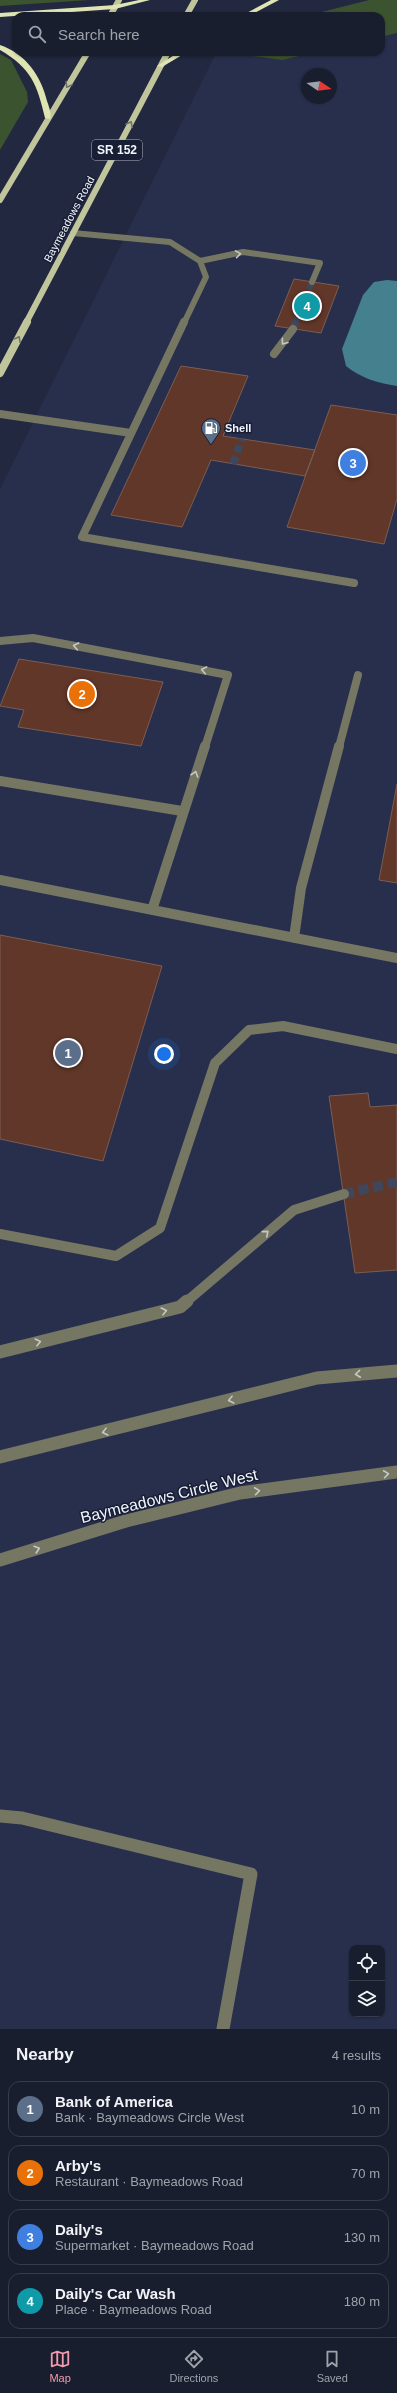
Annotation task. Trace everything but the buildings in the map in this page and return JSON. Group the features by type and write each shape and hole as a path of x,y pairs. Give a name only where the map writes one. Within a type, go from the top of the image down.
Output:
{"highway":[{"path":"43,12 115,7 147,0"},
{"path":"252,12 276,0"},
{"path":"0,15 12,14"},
{"path":"0,47 12,54"},
{"path":"15,56 22,60 41,84 48,118"},
{"path":"160,66 177,56"}],"main road":[{"path":"112,12 119,0"},
{"path":"188,12 195,0"},
{"path":"0,200 86,56"},
{"name":"Baymeadows Road","path":"0,373 166,56"}],"street":[{"path":"73,233 170,242 200,261 206,277 82,537 354,583"},
{"path":"200,261 243,252 320,263 312,282"},
{"path":"274,354 293,329"},
{"path":"0,414 131,433"},
{"path":"0,641 34,638 228,675 182,811 152,910"},
{"path":"294,938 301,888 358,675"},
{"path":"0,781 182,811"},
{"path":"0,880 397,958"},
{"path":"0,1234 116,1256 160,1228 215,1063 248,1030 283,1026 397,1050"},
{"path":"0,1352 180,1307 294,1210 344,1194"},
{"path":"0,1456 317,1378 397,1371"},
{"name":"Baymeadows Circle West","path":"0,1560 126,1521 240,1493 397,1472"},
{"path":"0,1816 22,1818 251,1874 223,2029"}],"shaded area":[{"path":"0,0 90,0 0,6"},
{"path":"369,0 397,0 397,33 385,36 385,12 322,12"},
{"path":"397,33 397,2029 0,2029 0,489 215,56 252,56 282,60 300,56 385,56 385,36"},
{"path":"0,54 11,60 27,92 28,102 0,150"},
{"path":"252,56 300,56 282,60"},
{"path":"387,280 397,281 397,386 357,374 346,366 342,349 363,295 374,282"}],"tunnel":[{"path":"295,323 312,282"},
{"path":"293,329 296,322"},
{"path":"233,464 242,439"},
{"path":"344,1194 397,1182"}],"place":[{"name":"Daily's Car Wash","path":"307,306"},
{"name":"Shell","path":"211,445"},
{"name":"Daily's","path":"353,463"},
{"name":"Arby's","path":"82,694"},
{"name":"Bank of America","path":"68,1053"}]}
